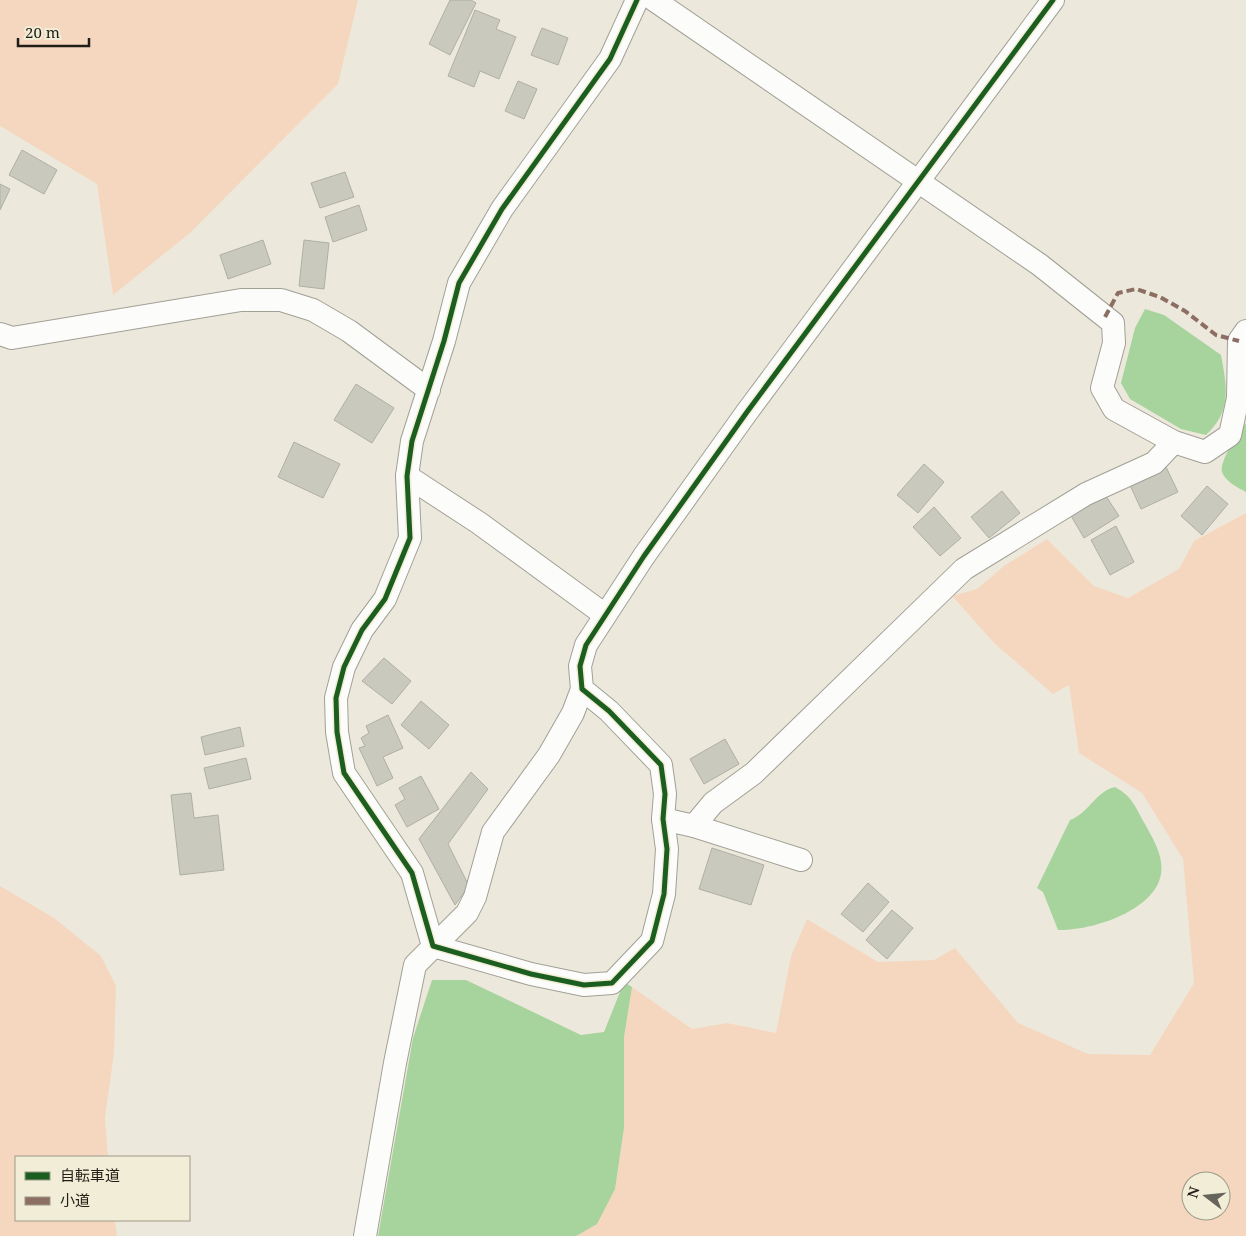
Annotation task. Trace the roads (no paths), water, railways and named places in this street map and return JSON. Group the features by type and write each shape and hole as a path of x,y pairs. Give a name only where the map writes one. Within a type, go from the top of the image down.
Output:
{"street":[{"path":"434,946 412,873 344,773 337,732 336,698 344,667 362,630 385,599 410,538 407,476 412,441 429,390 459,283 502,209 610,59 637,0"},
{"path":"654,0 1040,265 1113,323 1114,343 1102,388 1114,409 1174,442 1205,452 1230,435 1238,398 1239,341 1246,330"},
{"path":"365,1236 395,1063 416,965 467,913 476,897 493,832 550,755 573,713 582,689 580,666 586,645 644,556 681,507 747,412 1052,0"},
{"path":"0,334 12,338 241,300 281,300 314,310 349,331 429,390"},
{"path":"694,826 712,803 754,773 964,569 1086,494 1154,463 1174,442"},
{"path":"407,476 478,523 605,615"},
{"path":"434,946 531,974 584,986 612,983 652,941 664,894 667,849 663,819 665,794 661,765 609,712 582,689"},
{"path":"663,819 694,826 801,860"}]}
